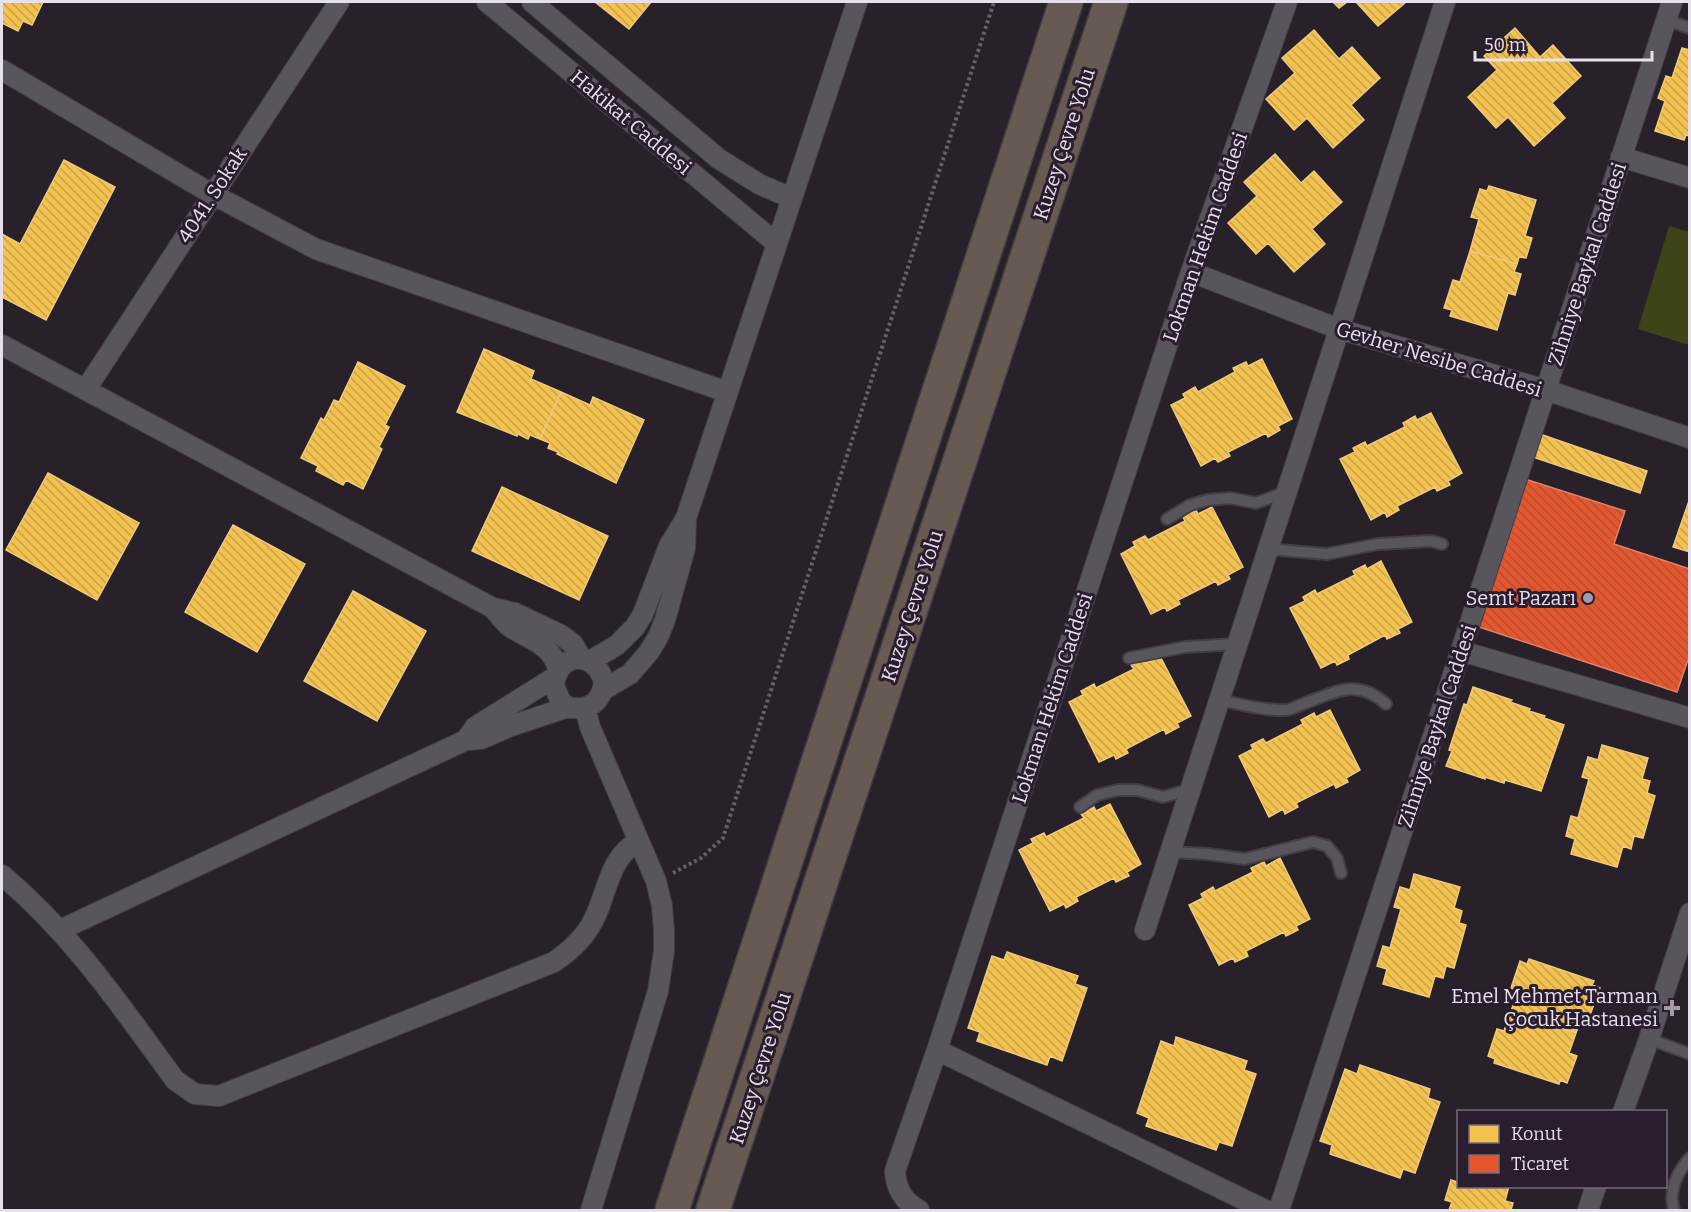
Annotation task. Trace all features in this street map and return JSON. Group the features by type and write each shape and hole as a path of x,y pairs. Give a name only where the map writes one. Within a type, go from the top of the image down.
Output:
{"highway":[{"name":"Kuzey Çevre Yolu","path":"672,1210 1066,2"},
{"name":"Kuzey Çevre Yolu","path":"713,1210 1111,6"}],"street":[{"name":"4041. Sokak","path":"86,389 339,2"},
{"name":"Hakikat Caddesi","path":"486,2 776,243"},
{"name":"Hakikat Caddesi","path":"532,2 719,159 759,184 791,198"},
{"path":"466,740 475,727 556,673 564,663 585,660 617,645 635,627 643,614 669,546 686,518 857,2"},
{"name":"Lokman Hekim Caddesi","path":"919,1210 903,1197 896,1180 896,1171 1191,272 1287,2"},
{"path":"1145,930 1444,2"},
{"name":"Zihniye Baykal Caddesi","path":"1279,1210 1669,11"},
{"path":"2,70 212,194 316,249 727,392"},
{"path":"1621,157 1689,178"},
{"name":"Gevher Nesibe Caddesi","path":"1191,272 1339,329 1546,390 1689,438"},
{"path":"2,345 493,608 515,613 561,635 573,644 585,660 597,666 604,682 600,699 511,726 481,739 466,740 60,930"},
{"path":"603,690 635,669 658,637 685,548 686,518"},
{"path":"493,608 508,625 547,649 556,661 554,686 556,694 561,702 577,707 590,727 656,881 662,906 664,951 658,991 591,1210"},
{"path":"1461,651 1689,718"},
{"path":"2,875 60,930 104,983 175,1080 195,1094 219,1096 559,958 574,947 592,924 619,857 639,841"},
{"path":"1624,1110 1689,913"},
{"path":"937,1050 1265,1210"},
{"path":"1588,1210 1595,1188"}],"lane":[{"path":"1669,11 1689,28"},
{"path":"1167,519 1190,505 1208,500 1230,498 1256,502 1286,492"},
{"path":"1268,549 1327,554 1378,544 1431,541 1442,544"},
{"path":"1130,658 1185,647 1237,644"},
{"path":"1220,700 1288,710 1357,688 1373,693 1386,704"},
{"path":"1080,807 1097,795 1118,790 1137,790 1163,797 1191,789"},
{"path":"1170,852 1245,859 1313,842 1327,846 1337,858 1341,873"},
{"path":"1649,1039 1689,1054"},
{"path":"1674,1210 1672,1196 1674,1184 1678,1173 1689,1158"}],"path":[{"path":"656,881 701,858 723,838 994,2"}],"green space":[{"path":"1669,226 1689,232 1689,345 1638,329"}],"building: Konut":[{"path":"2,2 43,2 32,25 23,21 18,31 2,23"},
{"path":"595,2 651,2 629,29"},
{"path":"1333,2 1347,2 1339,8"},
{"path":"1356,2 1406,2 1378,26"},
{"path":"1515,28 1540,57 1553,45 1581,76 1552,103 1565,118 1534,146 1508,117 1496,128 1468,97 1497,70 1484,56"},
{"path":"1314,30 1339,59 1352,47 1380,78 1351,105 1364,120 1333,148 1307,118 1294,130 1266,99 1295,73 1282,58"},
{"path":"1682,48 1690,50 1690,136 1686,135 1684,140 1655,131 1665,101 1658,98 1666,76 1672,78"},
{"path":"1275,154 1301,183 1314,171 1342,202 1312,229 1325,244 1294,272 1268,243 1256,254 1228,223 1257,196 1244,182"},
{"path":"64,160 115,187 46,320 2,297 2,234 20,244"},
{"path":"1489,186 1536,200 1525,236 1532,238 1526,258 1519,257 1517,264 1470,251 1479,219 1471,217 1480,189 1487,191"},
{"path":"1470,251 1517,264 1514,272 1521,274 1515,295 1508,293 1497,330 1450,316 1452,310 1444,308 1453,280 1460,282"},
{"path":"484,349 534,371 531,379 561,392 540,439 530,435 528,439 518,434 517,436 457,412"},
{"path":"1262,359 1292,419 1278,426 1280,430 1268,437 1266,433 1228,452 1230,456 1218,462 1215,458 1201,466 1171,405 1185,398 1183,394 1195,387 1198,392 1235,372 1233,368 1246,362 1248,366"},
{"path":"358,362 405,386 385,425 389,427 379,447 382,449 363,489 346,480 343,485 316,471 318,466 301,458 321,418 324,420 334,400 339,402"},
{"path":"561,392 590,405 593,397 644,420 616,483 557,454 558,452 548,448 550,443 540,439"},
{"path":"1431,413 1462,473 1448,481 1450,485 1437,491 1435,487 1397,506 1399,510 1387,517 1385,512 1371,520 1340,459 1355,452 1353,448 1365,442 1367,446 1405,427 1403,423 1415,416 1417,420"},
{"path":"1534,432 1647,471 1640,493 1527,455"},
{"path":"48,473 139,523 97,600 6,550"},
{"path":"502,487 608,536 579,600 472,551"},
{"path":"1690,498 1690,552 1673,547"},
{"path":"1212,507 1243,567 1228,575 1230,579 1218,585 1216,581 1178,600 1180,604 1167,611 1165,607 1151,614 1121,554 1135,546 1133,542 1145,536 1148,540 1185,521 1183,517 1196,510 1198,514"},
{"path":"233,525 305,564 257,652 185,612"},
{"path":"1381,561 1412,622 1398,629 1400,633 1387,639 1385,635 1348,655 1349,659 1337,665 1335,661 1321,668 1290,608 1305,601 1303,597 1315,590 1317,594 1355,575 1353,571 1365,565 1367,569"},
{"path":"353,591 426,631 377,721 304,681"},
{"path":"1160,656 1191,716 1177,723 1179,727 1166,734 1164,729 1126,749 1128,753 1116,759 1114,755 1099,762 1069,702 1083,695 1081,691 1094,684 1096,688 1134,669 1131,665 1144,659 1146,663"},
{"path":"1473,687 1512,700 1510,702 1564,725 1541,791 1505,780 1504,783 1485,777 1485,779 1446,766 1464,704 1467,705"},
{"path":"1330,710 1360,770 1346,778 1348,782 1336,788 1334,784 1296,803 1298,807 1285,814 1283,809 1269,817 1239,756 1253,749 1251,745 1263,739 1266,743 1303,724 1301,720 1314,713 1316,717"},
{"path":"1602,745 1648,758 1642,779 1650,781 1647,793 1655,796 1643,838 1634,836 1631,849 1623,846 1617,867 1571,854 1575,839 1566,836 1571,816 1578,818 1589,779 1582,777 1588,757 1598,760"},
{"path":"1110,804 1141,864 1127,872 1129,876 1116,882 1114,878 1076,897 1078,901 1066,908 1064,904 1050,911 1019,850 1033,843 1031,839 1044,833 1046,837 1084,818 1081,814 1094,807 1096,811"},
{"path":"1280,858 1310,919 1296,926 1298,930 1286,936 1284,932 1246,951 1248,956 1235,962 1233,958 1219,965 1189,905 1203,898 1201,894 1213,887 1215,891 1253,872 1251,868 1264,862 1266,866"},
{"path":"1414,874 1460,887 1454,908 1462,911 1459,923 1466,925 1454,968 1446,966 1443,978 1435,976 1429,997 1383,984 1387,969 1377,966 1383,946 1390,948 1401,909 1394,907 1400,887 1410,890"},
{"path":"1007,952 1078,976 1075,984 1087,988 1062,1061 1050,1056 1047,1065 977,1041 980,1032 968,1028 992,956 1004,960"},
{"path":"1529,959 1594,981 1592,985 1600,988 1590,1015 1583,1013 1576,1033 1511,1011 1518,991 1511,988 1520,961 1527,964"},
{"path":"1511,1011 1576,1033 1569,1053 1577,1056 1567,1083 1560,1080 1559,1084 1494,1063 1495,1059 1488,1056 1497,1029 1504,1031"},
{"path":"1176,1037 1247,1061 1244,1070 1256,1074 1232,1146 1219,1142 1216,1150 1146,1126 1149,1118 1137,1113 1161,1041 1174,1046"},
{"path":"1360,1065 1430,1089 1428,1098 1440,1102 1415,1173 1403,1169 1400,1178 1330,1154 1332,1145 1320,1141 1345,1069 1357,1074"},
{"path":"1451,1180 1457,1182 1457,1188 1508,1188 1505,1201 1513,1203 1511,1210 1449,1210 1452,1202 1445,1200"}],"building: Ticaret":[{"name":"Semt Pazarı","path":"1525,479 1625,511 1614,544 1690,569 1690,654 1677,692 1476,626"}],"place":[{"name":"Semt Pazarı","path":"1588,598"},
{"name":"Emel Mehmet Tarman Çocuk Hastanesi","path":"1672,1008"}]}
